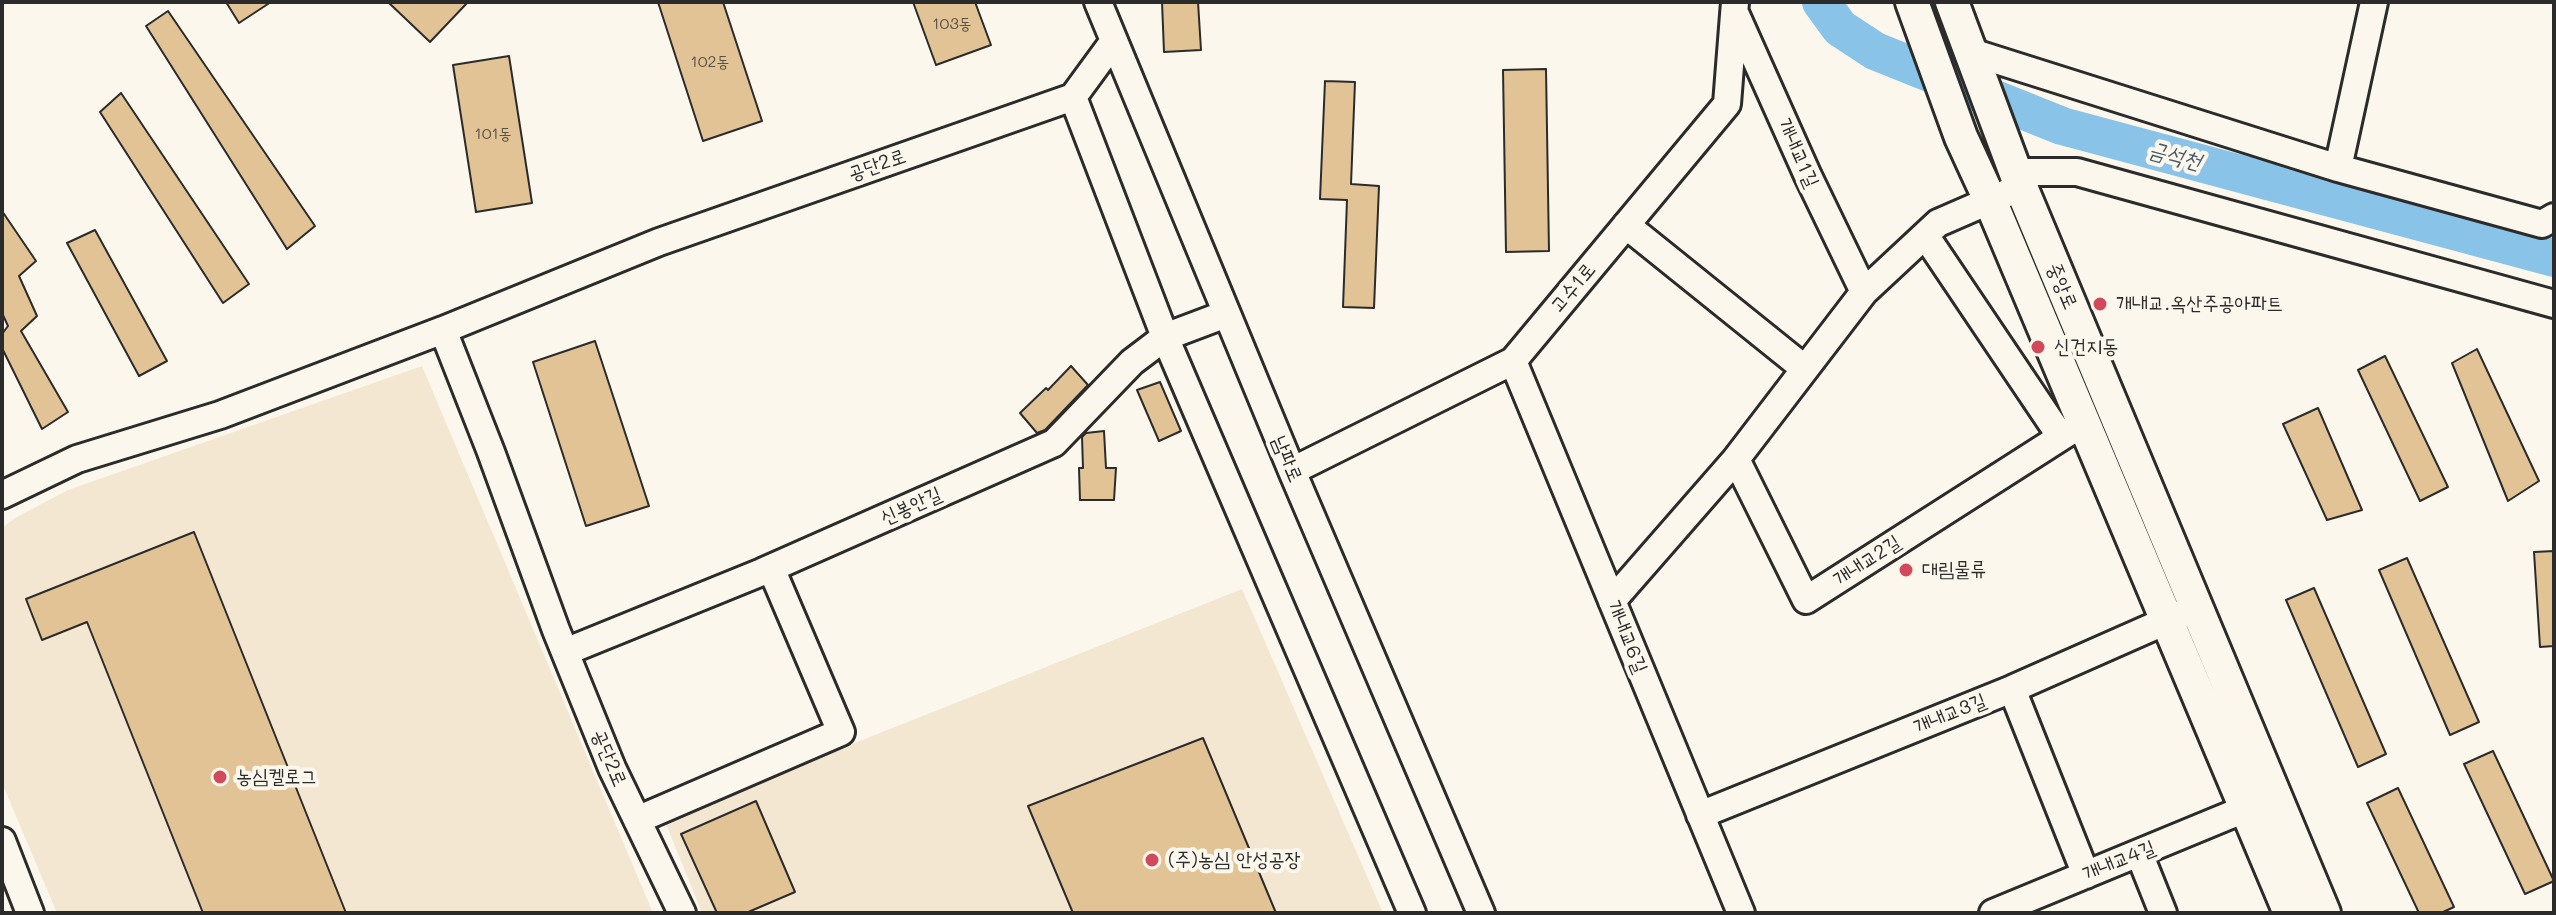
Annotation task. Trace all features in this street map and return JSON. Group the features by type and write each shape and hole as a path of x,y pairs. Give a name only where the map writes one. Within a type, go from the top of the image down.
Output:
{"main road":[{"name":"중앙로","path":"1912,2 1961,137 1990,200 2072,430 2165,621 2290,913"},
{"path":"1952,2 1971,52"},
{"name":"중앙로","path":"1971,52 2018,180 2324,913"}],"street":[{"name":"남파로","path":"1098,2 1292,471 1481,913"},
{"path":"2338,168 2374,2"},
{"name":"고수1로","path":"1292,471 1513,361 1727,104 1735,7"},
{"name":"개내교1길","path":"1735,7 1808,176 1864,292"},
{"path":"1114,41 1073,97 1165,337 1412,913"},
{"path":"1971,52 2338,168 2542,224 2554,217"},
{"name":"공단2로","path":"3,493 77,459 220,415 443,330 659,242 1073,97"},
{"path":"1612,601 1736,459 1864,292 1938,223 1990,200 2018,180 2077,172 2554,304"},
{"path":"1626,225 1805,369"},
{"path":"1925,235 2072,430"},
{"name":"신봉안길","path":"565,652 771,568 1054,443 1132,362 1165,337 1226,314"},
{"name":"공단2로","path":"443,330 612,768 682,913"},
{"name":"개내교6길","path":"1513,361 1741,913"},
{"name":"개내교2길","path":"1736,459 1806,600 2072,430"},
{"path":"637,820 841,732 771,568"},
{"name":"개내교3길","path":"1700,815 2012,689 2197,607"},
{"path":"2012,689 2086,875"},
{"name":"개내교4길","path":"1993,913 2245,809"},
{"path":"2,841 30,913"},
{"path":"2139,853 2163,913"}],"shaded area":[{"path":"422,366 653,913 57,913 2,783 2,528 68,490"},
{"path":"1242,589 1383,913 702,913 664,819"}],"building":[{"path":"226,2 271,2 239,23"},
{"path":"388,2 468,2 430,42"},
{"path":"658,2 723,2 762,121 703,141"},
{"path":"913,2 975,2 991,45 936,65"},
{"path":"1162,2 1198,2 1201,50 1164,52"},
{"path":"168,11 315,226 287,249 146,26"},
{"path":"509,56 532,203 476,212 453,65"},
{"path":"1546,69 1549,251 1506,252 1503,70"},
{"path":"1325,81 1355,82 1351,184 1379,186 1374,308 1343,307 1347,200 1320,199"},
{"path":"121,93 249,284 223,303 100,112"},
{"path":"2,211 36,261 19,276 37,316 21,331 68,412 42,429 2,348 2,334 8,326 2,313"},
{"path":"95,230 167,361 139,376 67,243"},
{"path":"595,341 649,506 586,526 533,362"},
{"path":"2477,349 2539,481 2508,501 2452,363"},
{"path":"2385,356 2448,487 2420,501 2358,370"},
{"path":"1071,366 1088,385 1045,430 1037,433 1020,413"},
{"path":"1160,382 1181,431 1159,441 1137,390"},
{"path":"2318,408 2362,510 2327,520 2283,424"},
{"path":"1104,431 1106,468 1116,468 1114,500 1080,500 1082,437 1086,433"},
{"name":"농심켈로그","path":"194,532 346,913 203,913 87,622 42,640 26,599"},
{"path":"2554,551 2554,646 2540,647 2534,552"},
{"path":"2407,558 2479,722 2450,735 2379,570"},
{"path":"2314,588 2386,754 2358,767 2286,600"},
{"name":"(주)농심 안성공장","path":"1203,738 1276,913 1073,913 1028,806"},
{"path":"2493,751 2554,881 2525,894 2464,764"},
{"path":"2398,788 2454,907 2441,913 2419,913 2367,803"},
{"path":"756,801 795,892 746,913 717,913 681,834"}],"waterway":[{"name":"금석천","path":"1821,2 1840,28 1875,51 2062,126 2554,258"}],"place":[{"name":"개내교.옥산주공아파트","path":"2100,304"},
{"name":"신건지동","path":"2038,347"},
{"name":"대림물류","path":"1906,570"},
{"name":"농심켈로그","path":"220,777"},
{"name":"(주)농심 안성공장","path":"1152,860"}]}
